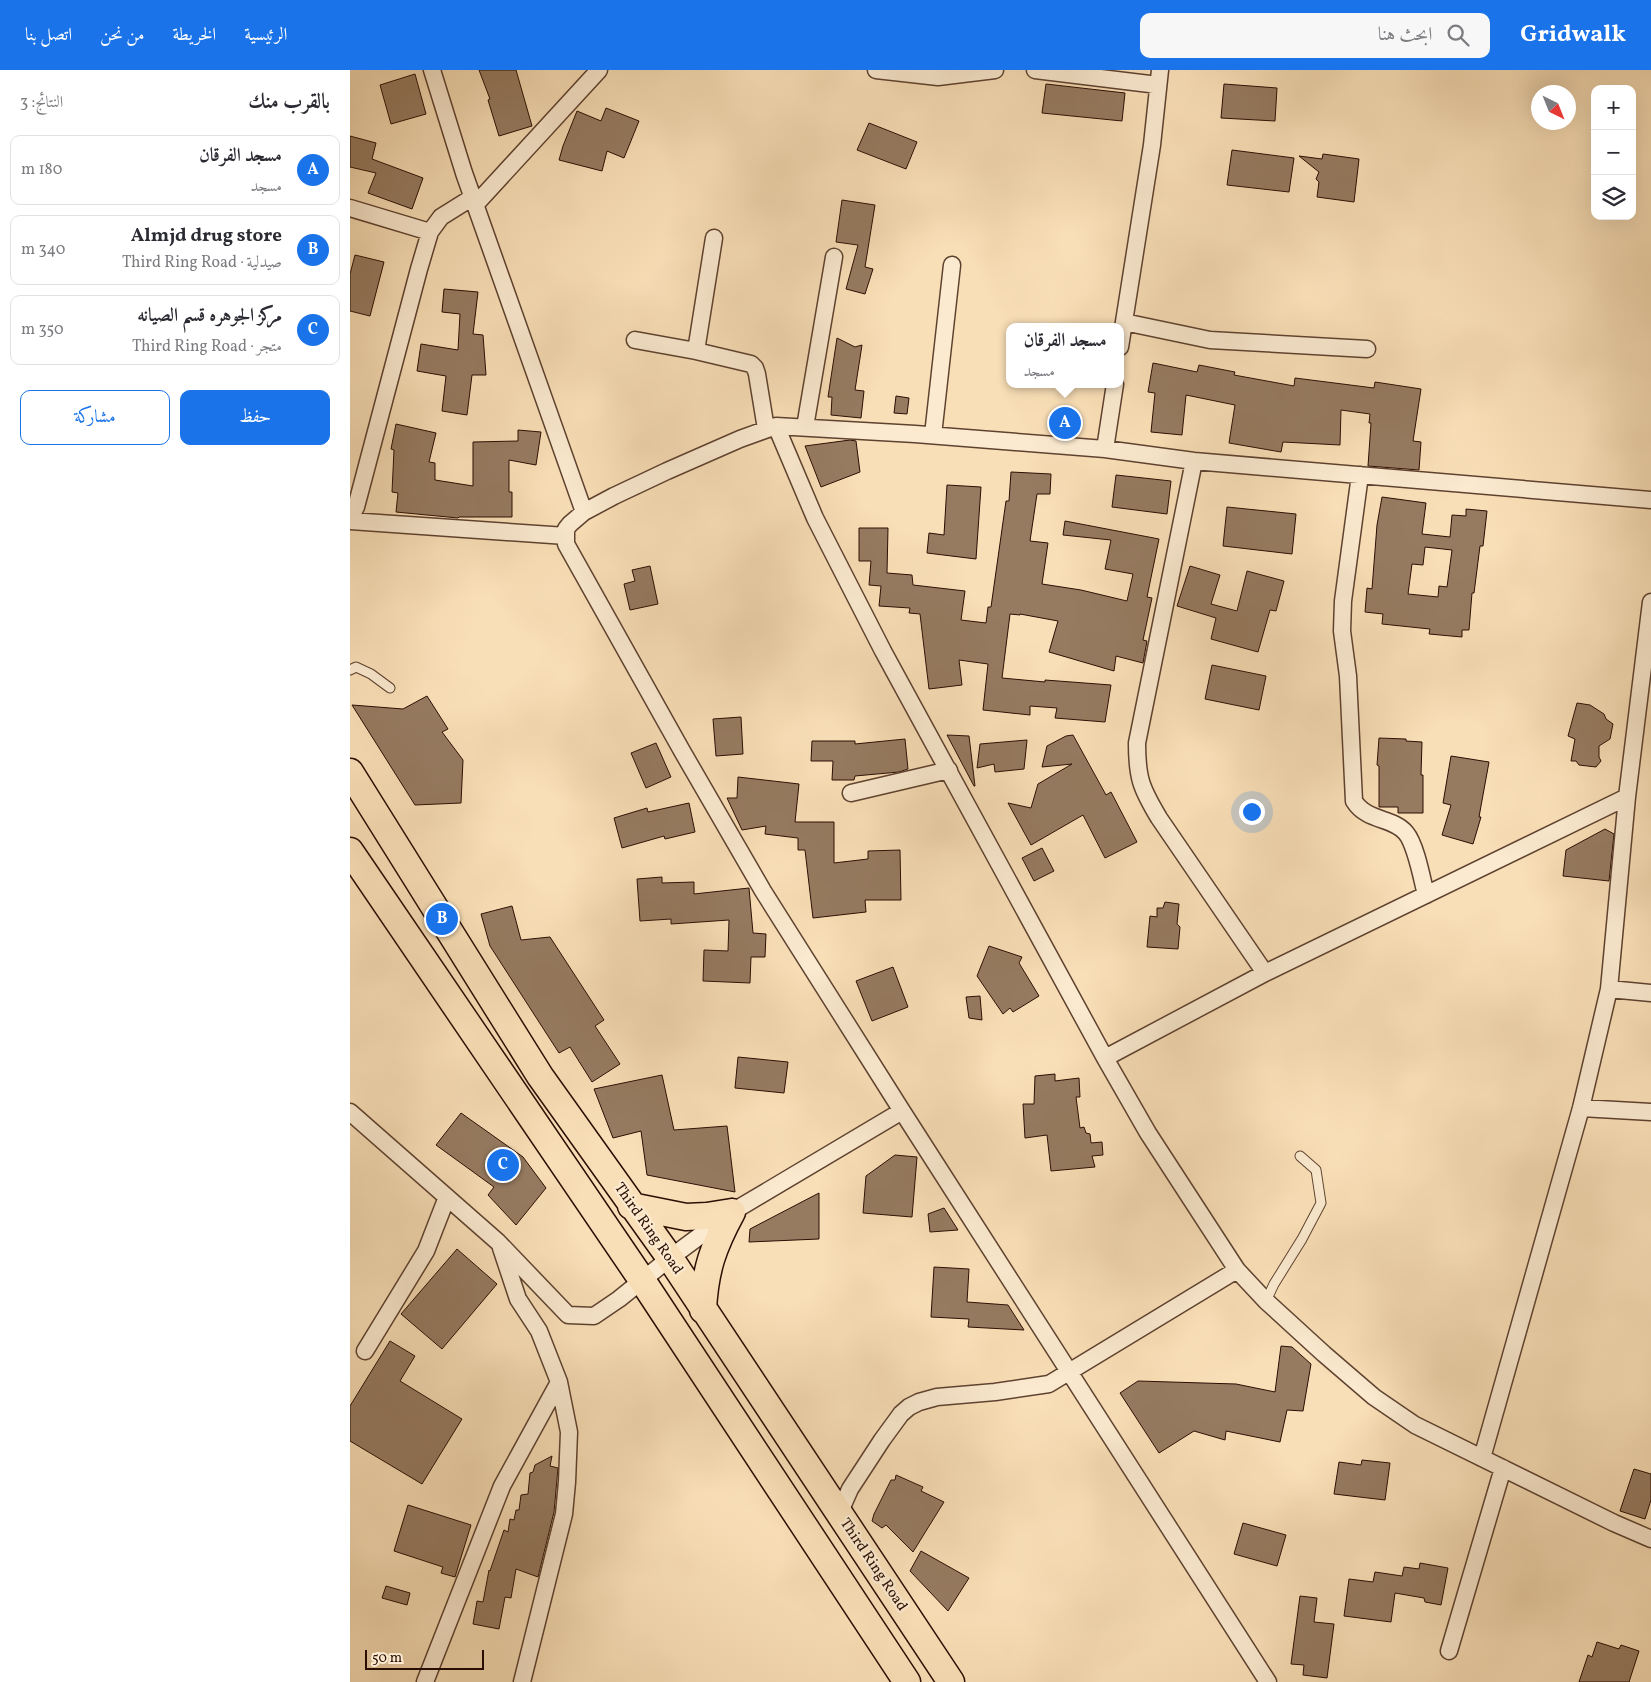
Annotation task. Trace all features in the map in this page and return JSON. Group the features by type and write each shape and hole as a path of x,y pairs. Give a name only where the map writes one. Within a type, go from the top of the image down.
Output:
{"main road":[{"name":"Third Ring Road","path":"350,772 540,1076 670,1258 951,1682"},
{"path":"350,851 642,1280 907,1682"},
{"path":"632,1206 686,1217 732,1212"},
{"path":"703,1310 707,1268 713,1250 732,1212"}],"street":[{"path":"432,70 474,201 584,512"},
{"path":"566,536 350,520 356,507 430,232 441,217 474,201 598,70"},
{"path":"876,70 938,77 995,70"},
{"path":"1035,70 1159,77 1152,145 1124,322 1210,340 1367,349"},
{"path":"350,208 430,232"},
{"path":"696,351 714,238"},
{"path":"805,427 834,257"},
{"path":"933,435 952,264"},
{"path":"634,340 696,351 751,364 755,368 771,427 815,518 883,650 1105,1058 1148,1133 1237,1270 1266,1301 1324,1354 1374,1397 1415,1425 1614,1524 1651,1539"},
{"path":"1105,449 1114,388"},
{"path":"1268,1682 902,1111 763,890 682,751 566,544 566,529 584,512 614,496 667,470 740,438 771,427 805,427 933,435 1105,449 1194,461 1651,500"},
{"path":"1194,461 1137,743 1140,781 1145,796 1159,818 1265,973"},
{"path":"1360,475 1343,601 1342,630 1348,676 1354,801 1358,808 1368,814 1398,826 1406,832 1412,842 1426,895"},
{"path":"1482,1458 1581,1108 1609,989 1627,797 1646,686 1651,602"},
{"path":"851,793 949,770"},
{"path":"1105,1058 1265,973 1627,797"},
{"path":"1609,989 1651,993"},
{"path":"1581,1108 1651,1112"},
{"path":"350,1112 498,1242 568,1315 594,1316 732,1212 902,1111"},
{"path":"365,1351 426,1251 447,1197"},
{"path":"498,1242 518,1299 539,1331 559,1382 569,1432 568,1482 565,1506 552,1566 522,1682"},
{"path":"839,1514 850,1489 882,1440 901,1414 909,1407 937,1397 995,1392 1050,1384 1237,1270"},
{"path":"425,1682 502,1486 559,1382"},
{"path":"1448,1651 1503,1468"}],"lane":[{"path":"350,670 356,667 371,674 390,688"},
{"path":"1266,1301 1274,1284 1302,1240 1321,1203 1316,1170 1300,1156"}],"building":[{"path":"479,70 516,70 532,126 499,136 488,100 490,99"},
{"path":"415,74 426,114 391,124 380,85"},
{"path":"1046,84 1125,93 1122,121 1042,113"},
{"path":"1224,84 1277,88 1275,121 1221,118"},
{"path":"606,108 639,121 624,158 607,151 602,171 559,160 577,111 601,121"},
{"path":"869,123 917,142 906,169 857,150"},
{"path":"350,136 376,143 372,159 423,178 412,209 368,193 376,173 350,167"},
{"path":"1232,150 1294,158 1289,192 1227,185"},
{"path":"1323,154 1359,159 1354,202 1317,197 1319,182 1316,179 1319,172 1299,156 1322,159"},
{"path":"842,200 875,205 865,267 873,269 865,294 846,289 858,245 836,242"},
{"path":"355,255 384,262 370,316 350,311 350,274"},
{"path":"444,289 478,292 473,334 483,335 486,375 472,375 467,415 442,411 446,376 417,371 421,344 458,350 460,314 442,312"},
{"path":"837,338 855,347 862,345 855,390 864,391 861,418 831,415 832,397 828,397"},
{"path":"1153,363 1197,372 1199,365 1235,372 1234,375 1294,386 1295,378 1374,388 1375,382 1421,389 1413,441 1421,442 1419,470 1368,466 1370,414 1341,410 1340,445 1283,442 1281,452 1229,443 1235,405 1186,395 1182,435 1151,432 1155,393 1148,392"},
{"path":"896,396 909,398 907,414 894,413"},
{"path":"396,424 436,433 429,462 435,463 435,480 473,486 473,442 518,441 518,430 541,432 536,465 509,460 509,492 512,492 512,517 458,518 396,512 398,493 392,492 394,450 391,449"},
{"path":"850,440 856,441 860,472 821,487 805,446"},
{"path":"1011,472 1051,474 1050,494 1037,494 1030,541 1048,543 1042,584 1081,590 1127,601 1133,574 1105,569 1111,540 1063,535 1065,521 1159,539 1147,597 1152,598 1143,640 1147,641 1143,663 1116,656 1114,671 1049,652 1058,621 1010,614 1002,678 1111,685 1105,722 1055,718 1057,708 1030,706 1030,715 983,710 988,664 959,660 962,685 929,689 920,614 909,613 910,608 879,606 881,586 869,585 871,561 859,561 859,528 888,528 887,573 912,575 913,585 965,591 961,620 986,623 988,607 991,607 1006,501 1009,501"},
{"path":"1116,475 1171,481 1167,514 1112,507"},
{"path":"947,485 981,487 976,559 927,553 929,533 944,535"},
{"path":"1382,497 1426,503 1422,534 1450,537 1452,515 1466,516 1466,509 1487,511 1483,546 1480,546 1474,593 1472,593 1469,630 1462,630 1462,637 1429,634 1430,629 1382,624 1383,614 1365,612 1367,588 1372,589 1377,525","holes":["1425,547 1452,550 1447,587 1439,586 1438,597 1408,594 1412,564 1423,565"]},
{"path":"1227,507 1296,514 1292,554 1223,546"},
{"path":"650,566 658,604 630,610 624,584 635,581 632,570"},
{"path":"1190,566 1220,575 1211,604 1237,611 1247,571 1284,581 1276,611 1270,610 1258,652 1211,639 1216,618 1177,606"},
{"path":"1212,665 1266,676 1259,710 1205,699"},
{"path":"427,696 448,729 442,732 463,760 461,803 415,805 352,705 403,709"},
{"path":"1577,703 1590,705 1604,714 1606,719 1613,724 1610,739 1599,746 1601,761 1596,767 1579,765 1576,761 1571,761 1575,739 1568,736"},
{"path":"741,717 743,754 716,756 713,719"},
{"path":"947,735 969,736 975,786 974,786"},
{"path":"1073,735 1106,795 1111,792 1137,842 1105,858 1083,815 1031,845 1008,803 1031,808 1038,784 1072,764 1042,767 1047,746 1066,736"},
{"path":"1379,738 1406,739 1406,741 1422,742 1423,813 1398,813 1398,807 1379,807 1379,766 1377,765"},
{"path":"905,739 908,769 899,772 855,776 854,780 832,780 833,761 811,761 812,741 855,741 855,744"},
{"path":"1027,740 1024,769 995,772 994,764 977,768 980,744"},
{"path":"656,743 671,777 646,788 631,753"},
{"path":"1451,756 1489,762 1479,817 1481,817 1473,844 1442,835 1451,805 1443,803"},
{"path":"738,777 799,784 795,822 834,822 834,863 868,859 868,851 900,850 901,900 865,900 866,912 813,918 805,850 798,850 798,838 765,834 766,826 742,830 727,798 737,798"},
{"path":"689,803 695,832 665,839 664,836 622,848 614,818 647,808 648,812"},
{"path":"1605,829 1614,834 1609,881 1563,876 1566,850"},
{"path":"1042,848 1054,871 1034,881 1022,858"},
{"path":"662,877 662,883 694,882 694,894 749,888 753,933 766,934 765,957 751,957 750,983 703,981 704,950 728,951 729,920 671,924 671,919 640,921 637,879"},
{"path":"1165,902 1179,904 1177,924 1180,927 1178,949 1147,947 1150,916 1157,917 1157,908 1163,908"},
{"path":"512,906 521,940 550,937 604,1020 595,1026 620,1064 592,1082 570,1047 559,1053 490,946 481,914"},
{"path":"989,946 1022,957 1019,963 1039,996 1013,1012 1010,1008 1003,1014 977,976"},
{"path":"893,967 908,1007 872,1021 856,981"},
{"path":"980,996 982,1020 969,1018 966,997"},
{"path":"738,1057 788,1062 784,1093 735,1088"},
{"path":"1055,1074 1055,1081 1079,1078 1080,1097 1076,1097 1080,1128 1084,1127 1086,1133 1090,1134 1091,1143 1102,1142 1103,1155 1092,1156 1095,1167 1051,1171 1047,1135 1025,1138 1023,1104 1034,1104 1035,1076"},
{"path":"662,1075 674,1130 727,1126 735,1192 647,1175 641,1131 613,1138 594,1089"},
{"path":"461,1113 523,1157 546,1188 516,1225 488,1195 494,1187 436,1145"},
{"path":"895,1155 917,1157 912,1217 863,1213 866,1176"},
{"path":"819,1193 819,1239 749,1242 750,1229"},
{"path":"944,1208 958,1230 930,1232 928,1214"},
{"path":"457,1249 497,1284 442,1349 401,1314"},
{"path":"934,1267 969,1269 967,1302 1008,1305 1024,1330 968,1327 969,1319 931,1317"},
{"path":"390,1341 415,1356 400,1381 462,1419 422,1484 350,1441 350,1406"},
{"path":"1281,1346 1292,1347 1311,1364 1303,1411 1287,1410 1280,1442 1226,1431 1225,1440 1194,1431 1159,1453 1120,1393 1138,1381 1236,1384 1275,1392"},
{"path":"552,1456 550,1466 558,1468 554,1512 538,1577 516,1569 511,1598 505,1597 499,1629 473,1624 477,1601 483,1602 489,1570 504,1530 508,1532 510,1519 514,1520 516,1510 519,1510 521,1495 528,1494 530,1473 533,1472 535,1465"},
{"path":"1362,1460 1390,1463 1385,1500 1334,1494 1339,1462 1361,1465"},
{"path":"1634,1469 1651,1474 1651,1500 1645,1519 1620,1511"},
{"path":"896,1475 923,1487 921,1491 944,1502 913,1552 886,1525 882,1528 872,1521 891,1480 895,1480"},
{"path":"408,1505 471,1525 455,1577 441,1573 443,1567 394,1551"},
{"path":"1243,1523 1286,1535 1277,1566 1234,1554"},
{"path":"921,1551 969,1578 948,1611 910,1571"},
{"path":"1420,1563 1448,1568 1441,1605 1425,1602 1424,1598 1395,1593 1391,1622 1344,1616 1349,1579 1373,1582 1375,1572 1402,1576 1404,1567 1419,1569"},
{"path":"386,1586 410,1593 407,1605 382,1598"},
{"path":"1300,1596 1317,1598 1314,1622 1334,1624 1327,1678 1303,1675 1304,1665 1291,1664"},
{"path":"1597,1642 1619,1649 1621,1645 1639,1651 1629,1682 1579,1682 1588,1655 1592,1657"}],"place":[{"name":"مسجد الفرقان","path":"1065,423"},
{"name":"Almjd drug store","path":"442,919"},
{"name":"مركز الجوهره قسم الصيانه","path":"503,1165"}]}
